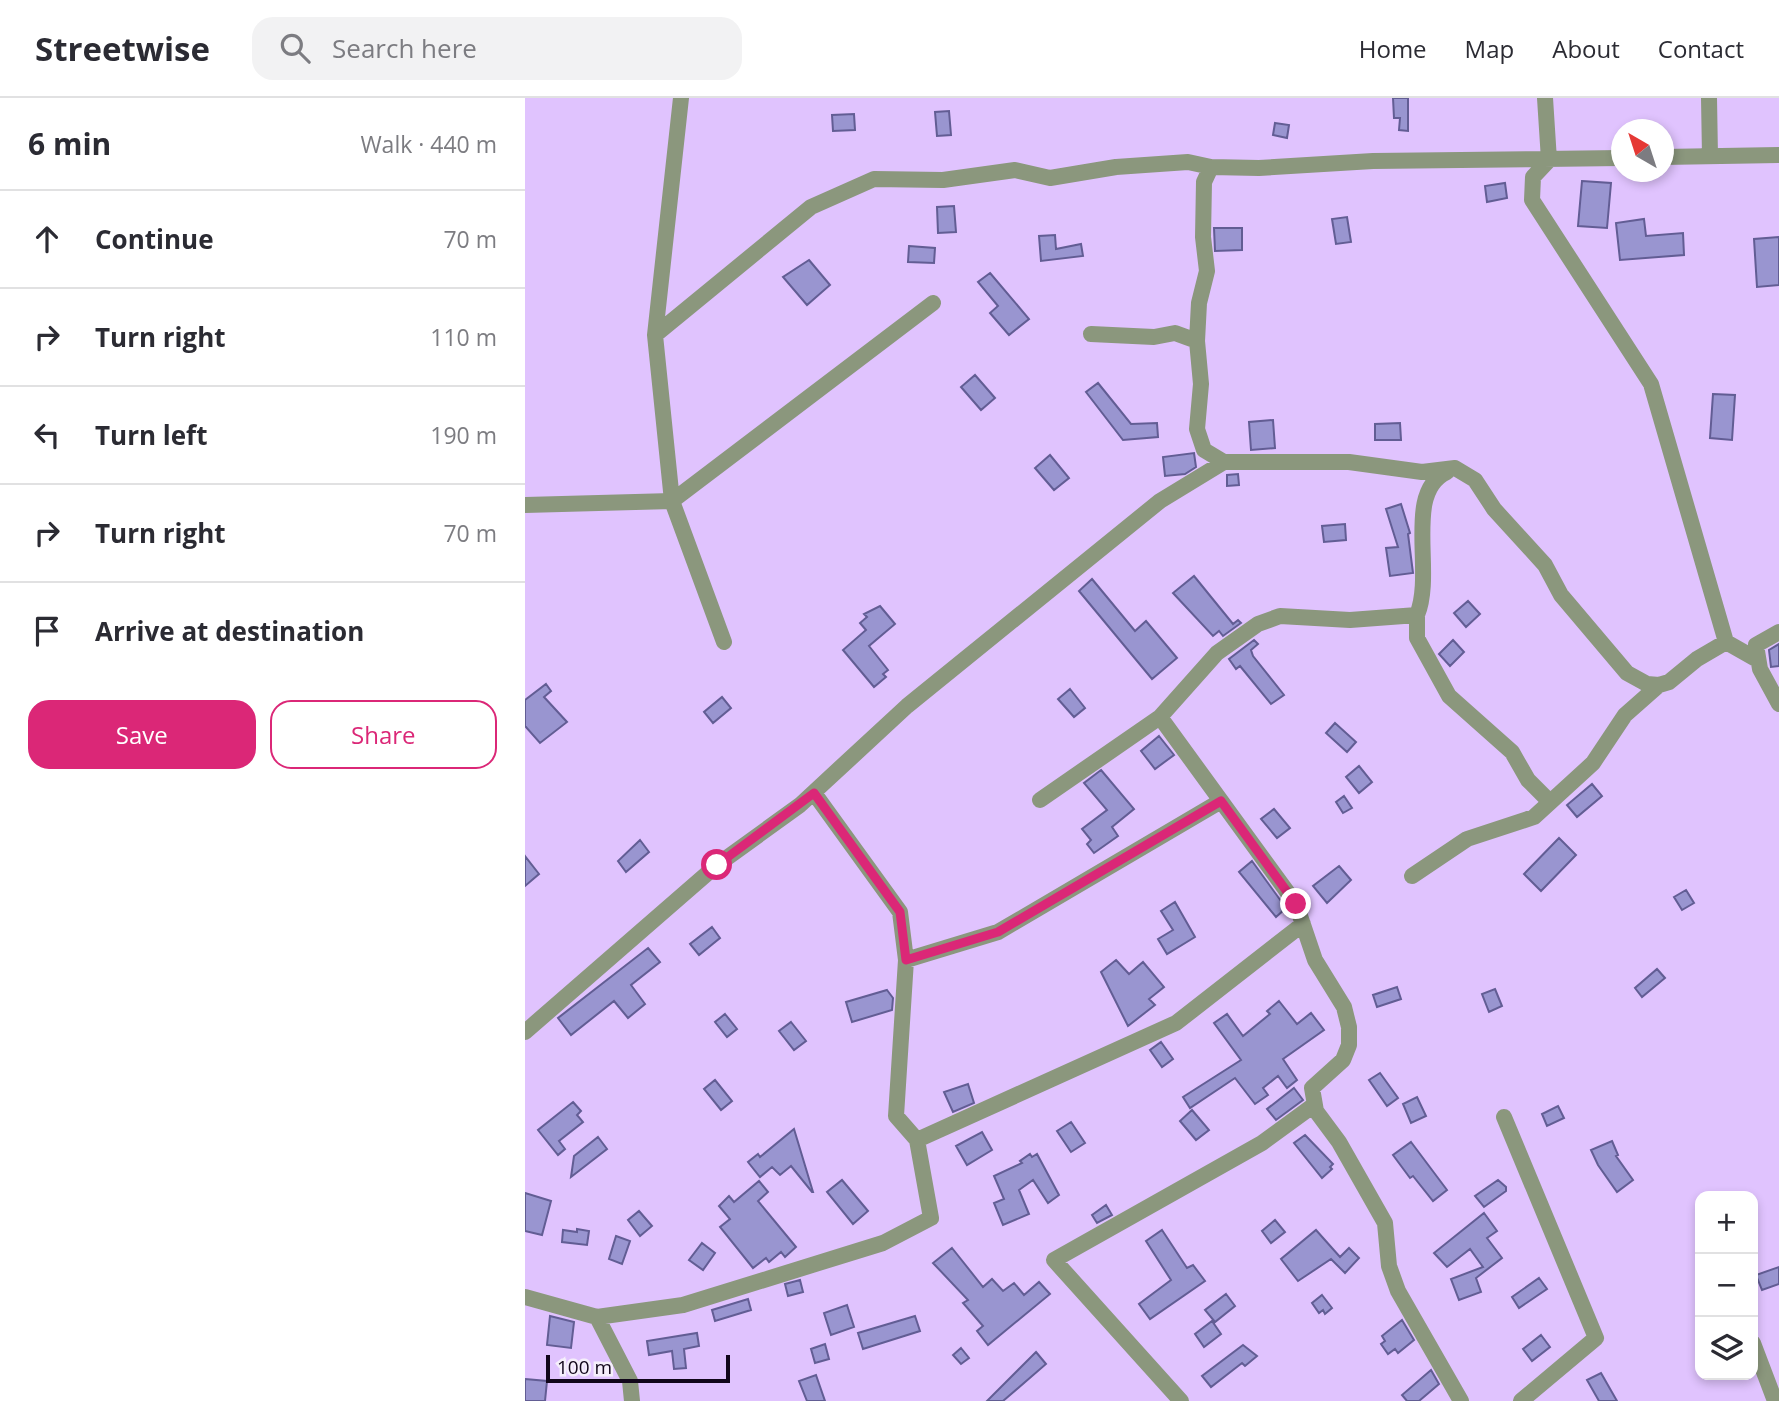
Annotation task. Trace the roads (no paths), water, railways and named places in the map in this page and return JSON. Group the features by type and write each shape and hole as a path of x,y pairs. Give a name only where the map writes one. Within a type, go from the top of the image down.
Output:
{"street":[{"path":"681,98 665,222 655,335 672,501 724,642"},
{"path":"1545,98 1549,160 1533,177 1532,200 1651,384 1726,642 1756,659"},
{"path":"1709,98 1710,156"},
{"path":"1674,158 1779,155"},
{"path":"655,335 811,207 874,179 943,180 1015,170 1050,178 1116,167 1188,162 1210,167 1611,158"},
{"path":"1210,167 1203,182 1203,237 1207,271 1199,303 1197,341 1201,384 1197,429 1204,450 1224,462 1349,462 1422,472 1455,468 1475,480 1495,509 1545,565 1561,594 1627,673 1647,684 1669,682 1697,659 1726,642"},
{"path":"525,505 672,501 933,303"},
{"path":"1091,334 1154,337 1175,333 1197,341"},
{"path":"525,1032 717,865 814,793 907,706 1149,509 1224,462"},
{"path":"1455,468 1434,478 1428,488 1421,521 1425,555 1423,601 1417,615 1417,638 1449,696 1512,752 1528,780 1550,802"},
{"path":"1040,800 1160,717 1217,653 1258,624 1280,616 1350,620 1417,615"},
{"path":"1779,632 1756,645 1756,659 1779,704"},
{"path":"1412,876 1467,839 1534,817 1593,763 1625,715 1659,685"},
{"path":"1160,717 1296,904 1315,960 1344,1007 1349,1027 1349,1045 1343,1060 1313,1088 1314,1105 1325,1128 1339,1142 1385,1223 1389,1266 1398,1291 1461,1401"},
{"path":"525,1297 597,1317 683,1305 883,1244 930,1218 917,1140 896,1116 906,960 900,912 814,793"},
{"path":"906,960 998,932 1221,801"},
{"path":"917,1140 1176,1023 1303,924"},
{"path":"1181,1401 1054,1260 1262,1143 1314,1105"},
{"path":"1504,1117 1596,1338 1521,1401"},
{"path":"597,1317 630,1381 632,1401"},
{"path":"1758,1356 1775,1401"}]}
